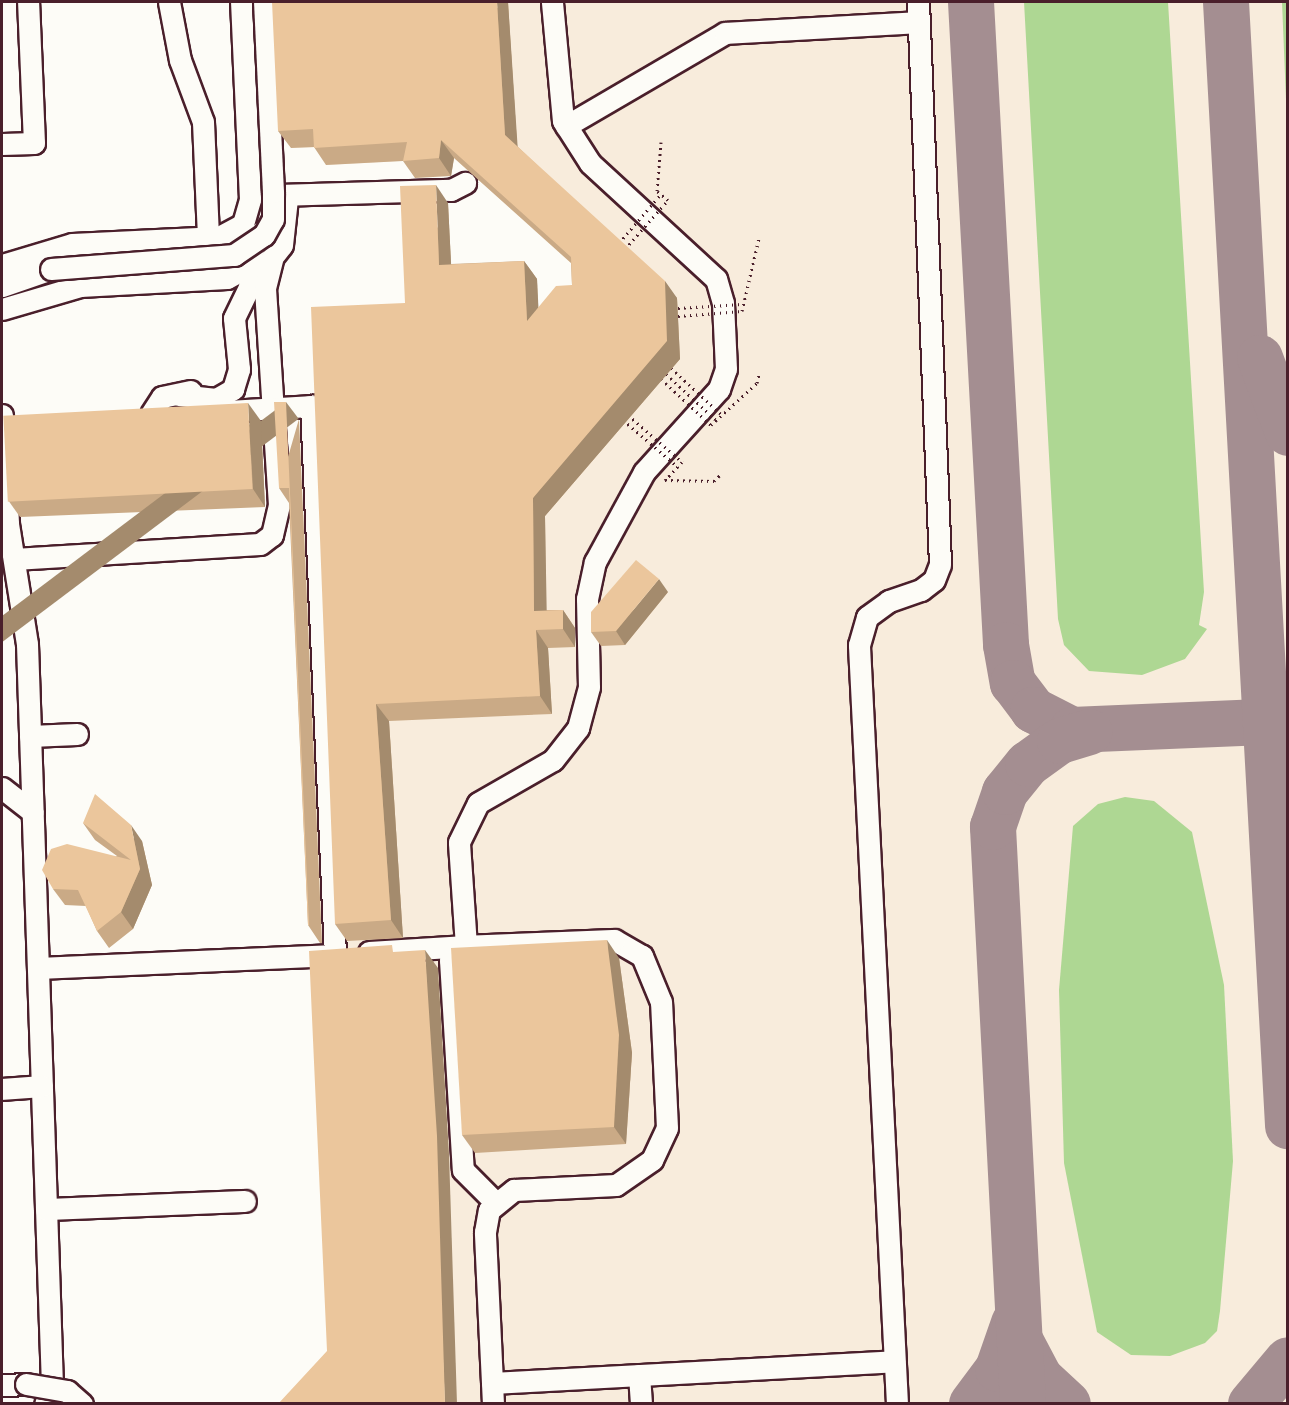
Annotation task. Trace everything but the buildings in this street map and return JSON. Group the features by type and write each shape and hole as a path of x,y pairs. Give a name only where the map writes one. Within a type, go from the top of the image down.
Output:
{"street":[{"path":"2,144 34,143 28,2"},
{"path":"169,2 180,60 203,122 208,237"},
{"path":"2,265 72,244 208,237 233,232 248,213 241,2"},
{"path":"170,239 200,252 217,252 237,247 265,226 268,195 257,2"},
{"path":"2,286 51,269 234,255 264,234 273,219 273,192 264,2"},
{"path":"151,414 162,398 180,395 226,396 238,379 234,318 241,300 272,261 284,237 268,2"},
{"path":"466,946 459,859 462,829 488,794 553,760 571,739 589,687 587,599 595,562 644,472 719,389 726,369 723,303 716,279 590,163 566,126 561,114 552,2"},
{"path":"566,126 725,33 918,12 940,564 921,590 889,601 867,617 859,645 897,1404"},
{"path":"283,196 451,190 465,183"},
{"path":"2,309 80,286 227,278 243,269 283,196"},
{"path":"14,559 260,544 278,522 274,408 265,288 272,261"},
{"path":"128,415 311,406 336,955"},
{"path":"25,418 2,417 14,559 27,644 52,1386 45,1404"},
{"path":"30,736 77,734"},
{"path":"2,788 33,812"},
{"path":"38,968 614,940 642,956 661,1002 667,1128 652,1160 616,1185 514,1190 495,1202 485,1232 493,1393 639,1375 894,1361"},
{"path":"466,946 450,960 463,1170 495,1202"},
{"path":"2,1089 42,1086"},
{"path":"46,1209 245,1201"},
{"path":"639,1375 641,1404"},
{"path":"2,1385 74,1397 97,1404"}],"path":[{"path":"618,244 661,194 661,142"},
{"path":"624,250 668,200 661,194"},
{"path":"678,316 742,311 759,238"},
{"path":"678,308 742,304"},
{"path":"671,368 721,414"},
{"path":"666,374 716,419"},
{"path":"661,379 711,425 757,383 759,374"},
{"path":"628,416 682,462 665,480 714,481 720,475"},
{"path":"623,420 678,467"}],"shaded area":[{"path":"283,2 1287,2 1287,1403 307,1403 339,1368 301,515 333,514 541,336 583,274 454,158 326,165 325,147 291,148"}],"green space":[{"path":"1024,2 1168,2 1204,592 1199,625 1207,629 1185,659 1142,675 1089,671 1064,645 1058,619"},
{"path":"1282,2 1288,2 1287,124"},
{"path":"1125,797 1154,801 1192,832 1224,985 1233,1161 1220,1311 1217,1331 1205,1343 1170,1356 1131,1355 1097,1332 1064,1163 1059,990 1073,826 1098,804"}],"taxiway":[{"path":"971,2 1006,645 1013,683 1033,710 1072,730 1288,721"},
{"path":"1226,2 1288,1126"},
{"path":"1260,358 1288,433"},
{"path":"1023,1404 993,827 1005,792 1028,764 1060,741 1090,732"},
{"path":"972,1404 998,1369 1014,1323"},
{"path":"1021,1342 1040,1378 1068,1404"},
{"path":"1251,1404 1288,1360"}]}
